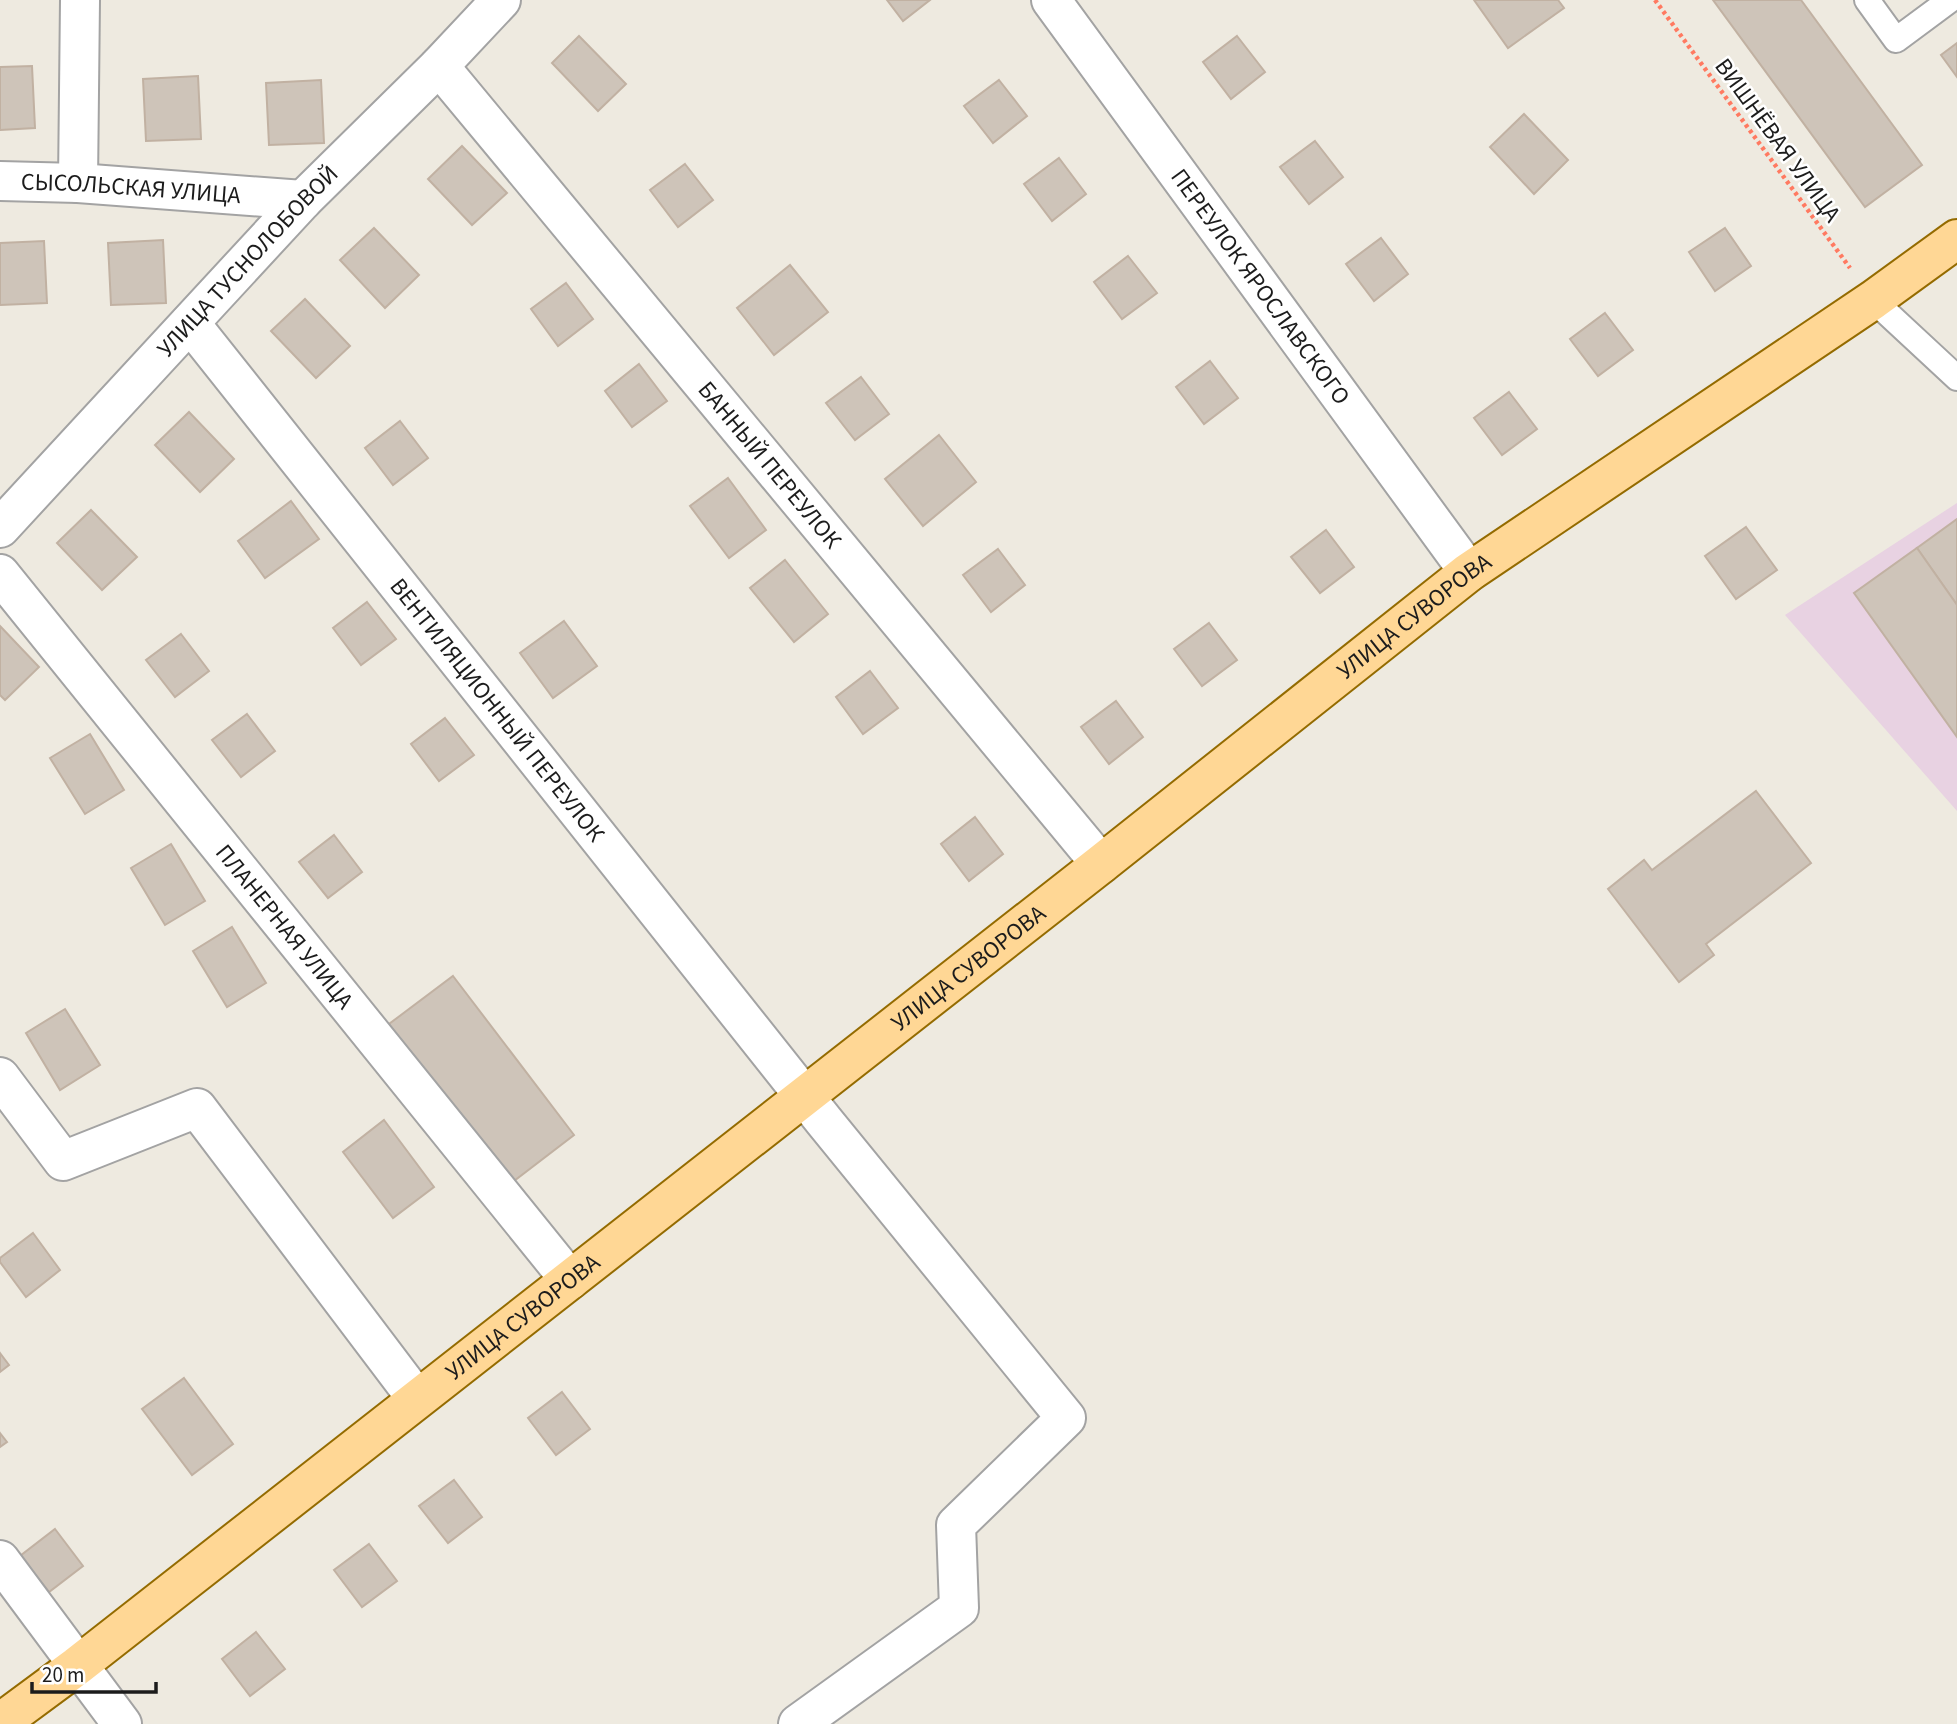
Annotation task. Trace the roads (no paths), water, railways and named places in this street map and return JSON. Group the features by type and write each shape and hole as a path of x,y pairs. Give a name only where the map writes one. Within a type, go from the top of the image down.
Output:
{"main road":[{"name":"УЛИЦА СУВОРОВА","path":"0,1723 77,1666 1101,864 1469,572 1873,300 1957,239"}],"street":[{"path":"78,183 80,0"},
{"name":"УЛИЦА ТУСНОЛОБОВОЙ","path":"0,528 303,200 439,66 501,0"},
{"name":"ПЕРЕУЛОК ЯРОСЛАВСКОГО","path":"1051,0 1469,572"},
{"name":"БАННЫЙ ПЕРЕУЛОК","path":"439,66 1101,864"},
{"name":"СЫСОЛЬСКАЯ УЛИЦА","path":"0,181 78,183 303,200"},
{"name":"ВЕНТИЛЯЦИОННЫЙ ПЕРЕУЛОК","path":"190,323 1066,1418 956,1525 959,1608 799,1724"},
{"name":"ПЛАНЕРНАЯ УЛИЦА","path":"0,574 570,1280"},
{"path":"0,1077 63,1161 197,1108 408,1387"},
{"path":"0,1560 122,1724"}],"lane":[{"path":"1867,0 1896,40 1950,0"},
{"path":"1873,300 1957,377"}]}
